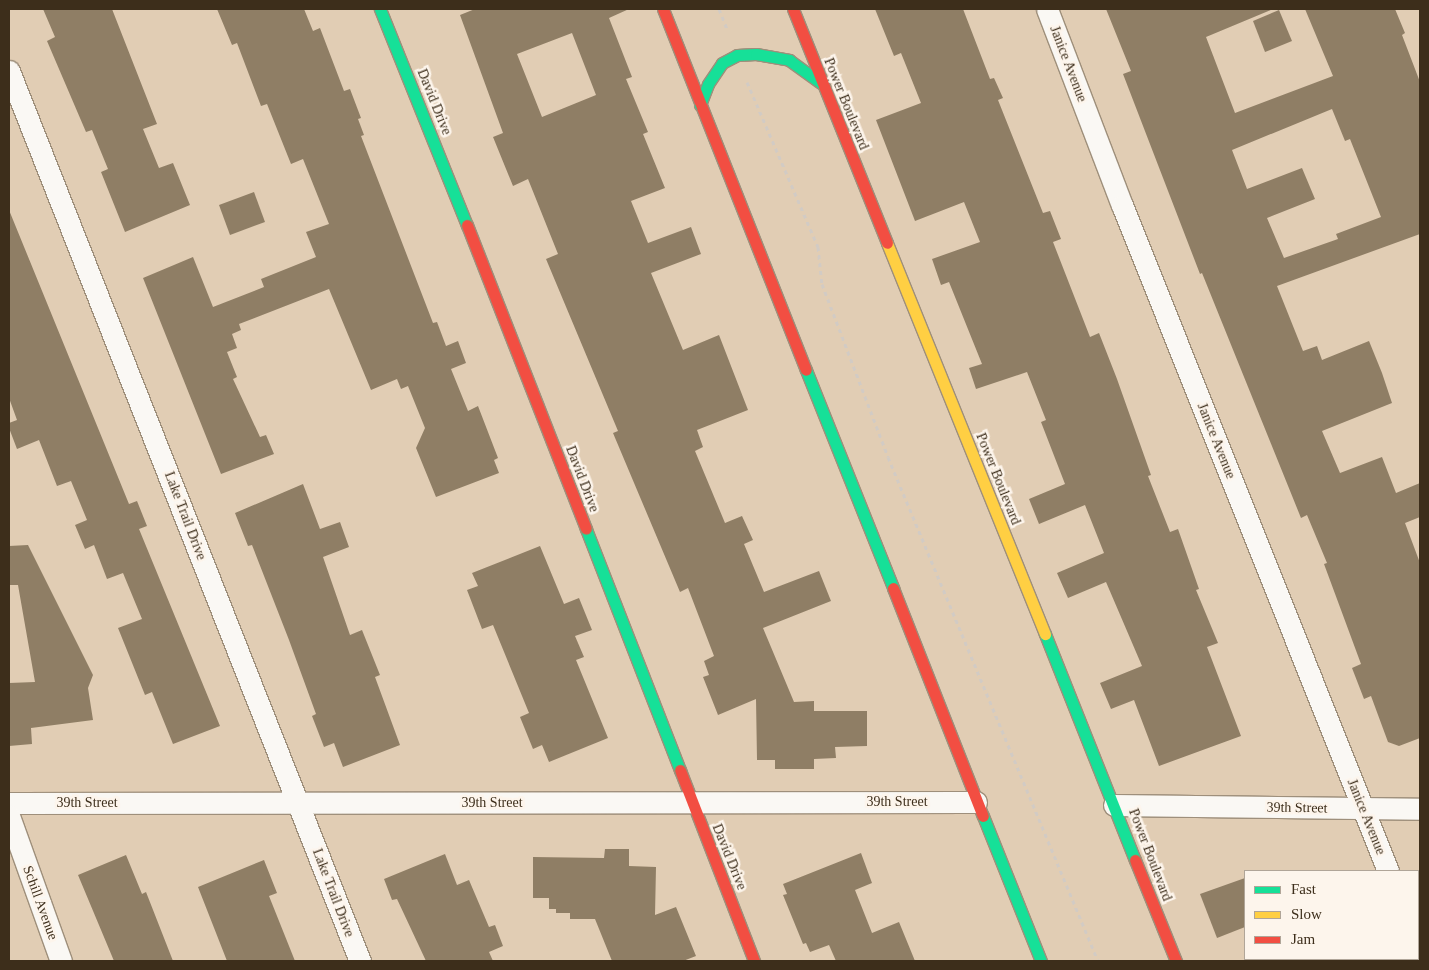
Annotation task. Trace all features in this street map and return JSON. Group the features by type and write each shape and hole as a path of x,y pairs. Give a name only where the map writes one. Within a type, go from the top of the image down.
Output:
{"street":[{"name":"David Drive","path":"380,9 500,306 754,961"},
{"path":"663,9 1040,961"},
{"name":"Power Boulevard","path":"793,9 821,83 1176,961"},
{"name":"Janice Avenue","path":"1047,9 1122,205 1388,870"},
{"path":"700,105 708,84 722,63 737,55 756,54 789,60 821,83"},
{"name":"Lake Trail Drive","path":"9,71 360,961"},
{"name":"39th Street","path":"9,803 976,802"},
{"name":"39th Street","path":"1114,805 1420,809"},
{"name":"Schill Avenue","path":"9,816 61,961"}],"path":[{"path":"719,9 818,246 822,284 888,457 1098,961"}],"building":[{"path":"43,9 112,9 157,124 143,129 159,168 173,163 190,205 125,232 101,172 108,169 92,130 86,132 47,41 55,37"},
{"path":"217,9 304,9 313,31 320,28 344,91 350,89 361,118 358,119 364,135 361,136 433,323 437,322 446,346 458,341 466,363 451,369 468,411 478,406 498,458 494,460 499,473 436,497 416,448 425,428 408,386 401,389 397,379 371,390 329,289 239,324 241,330 232,334 237,348 227,352 237,377 233,379 260,437 266,435 274,454 221,474 143,278 193,257 213,307 264,287 261,279 316,257 306,232 329,224 303,159 291,164 267,104 261,106 237,43 232,45"},
{"path":"475,9 629,9 609,18 632,77 626,79 648,132 643,134 665,188 631,201 648,243 691,227 701,254 651,273 683,350 719,335 748,410 697,430 703,447 695,451 725,523 742,516 753,540 744,544 764,592 819,571 831,601 763,628 794,702 814,701 814,711 867,711 867,746 835,747 836,758 814,759 814,769 775,769 775,760 757,760 756,699 718,715 703,677 709,675 704,661 714,656 688,588 680,592 613,433 618,431 546,259 558,254 528,179 513,186 493,137 503,133 460,15","holes":["572,33 596,95 542,117 517,54"]},
{"path":"875,9 963,9 990,79 994,78 1003,98 998,100 1043,213 1050,211 1061,239 1053,242 1090,337 1099,333 1151,475 1148,476 1170,532 1178,529 1199,589 1196,590 1218,643 1207,647 1241,736 1159,766 1134,700 1111,709 1100,683 1142,666 1106,582 1068,598 1057,573 1104,553 1085,505 1039,524 1029,499 1065,484 1041,422 1046,420 1027,372 976,389 969,368 982,364 949,282 941,285 932,259 980,242 964,202 915,221 876,120 921,103 901,53 894,56"},
{"path":"1106,9 1273,9 1206,37 1235,113 1333,76 1305,9 1395,9 1405,33 1402,35 1420,82 1420,234 1277,286 1303,351 1317,346 1322,360 1369,341 1382,373 1392,403 1322,431 1340,473 1382,457 1396,493 1420,483 1420,517 1405,523 1420,563 1420,738 1399,746 1388,742 1371,696 1364,699 1352,668 1361,664 1324,564 1327,563 1307,515 1301,518 1202,273 1200,274 1123,74 1131,71","holes":["1332,109 1345,141 1350,139 1381,217 1336,234 1338,239 1284,258 1267,218 1315,199 1302,168 1247,189 1232,150"]},
{"path":"1279,10 1292,41 1265,52 1253,21"},
{"path":"254,192 265,222 230,235 219,205"},
{"path":"9,210 129,504 137,501 147,526 139,529 220,726 173,744 152,692 145,695 118,628 142,619 123,573 107,579 94,545 85,549 75,525 87,520 71,481 57,486 39,440 17,449 9,428 9,423 17,420 9,398"},
{"path":"303,484 320,529 340,522 349,547 323,557 350,635 362,630 380,675 375,677 400,745 343,767 334,743 324,747 312,716 316,714 289,640 252,545 248,546 235,513"},
{"path":"28,545 93,675 88,688 93,720 31,728 32,744 9,746 9,683 35,682 18,585 9,585 9,546"},
{"path":"540,546 564,604 579,598 592,630 575,636 584,657 576,660 608,738 549,762 542,745 533,749 520,717 529,713 493,625 482,629 467,590 478,586 472,573"},
{"path":"605,849 629,849 629,866 656,867 655,915 676,907 696,956 683,961 612,961 595,919 570,919 570,913 556,913 556,909 549,909 549,898 533,898 533,857 604,858"},
{"path":"861,853 872,883 855,890 872,933 899,922 915,961 836,961 829,945 810,952 806,943 803,944 783,895 787,894 783,884"},
{"path":"445,854 457,885 469,880 489,927 495,925 503,946 489,952 493,961 426,961 397,899 392,900 384,879"},
{"path":"126,855 142,894 146,892 173,961 114,961 78,875"},
{"path":"264,860 277,893 269,896 295,961 227,961 198,887"},
{"path":"1244,878 1244,927 1217,938 1200,894"}],"traffic: fast":[{"path":"380,9 467,225"},
{"path":"700,105 708,84 722,63 737,55 756,54 789,60 821,83"},
{"path":"806,370 893,588"},
{"path":"586,529 680,770"},
{"path":"1045,634 1135,860"},
{"path":"983,816 1041,961"}],"traffic: slow":[{"path":"887,243 1045,634"}],"traffic: jam":[{"path":"663,9 806,370"},
{"path":"793,9 887,243"},
{"path":"467,225 586,529"},
{"path":"893,588 983,816"},
{"path":"680,770 754,961"},
{"path":"1135,860 1176,961"}]}
